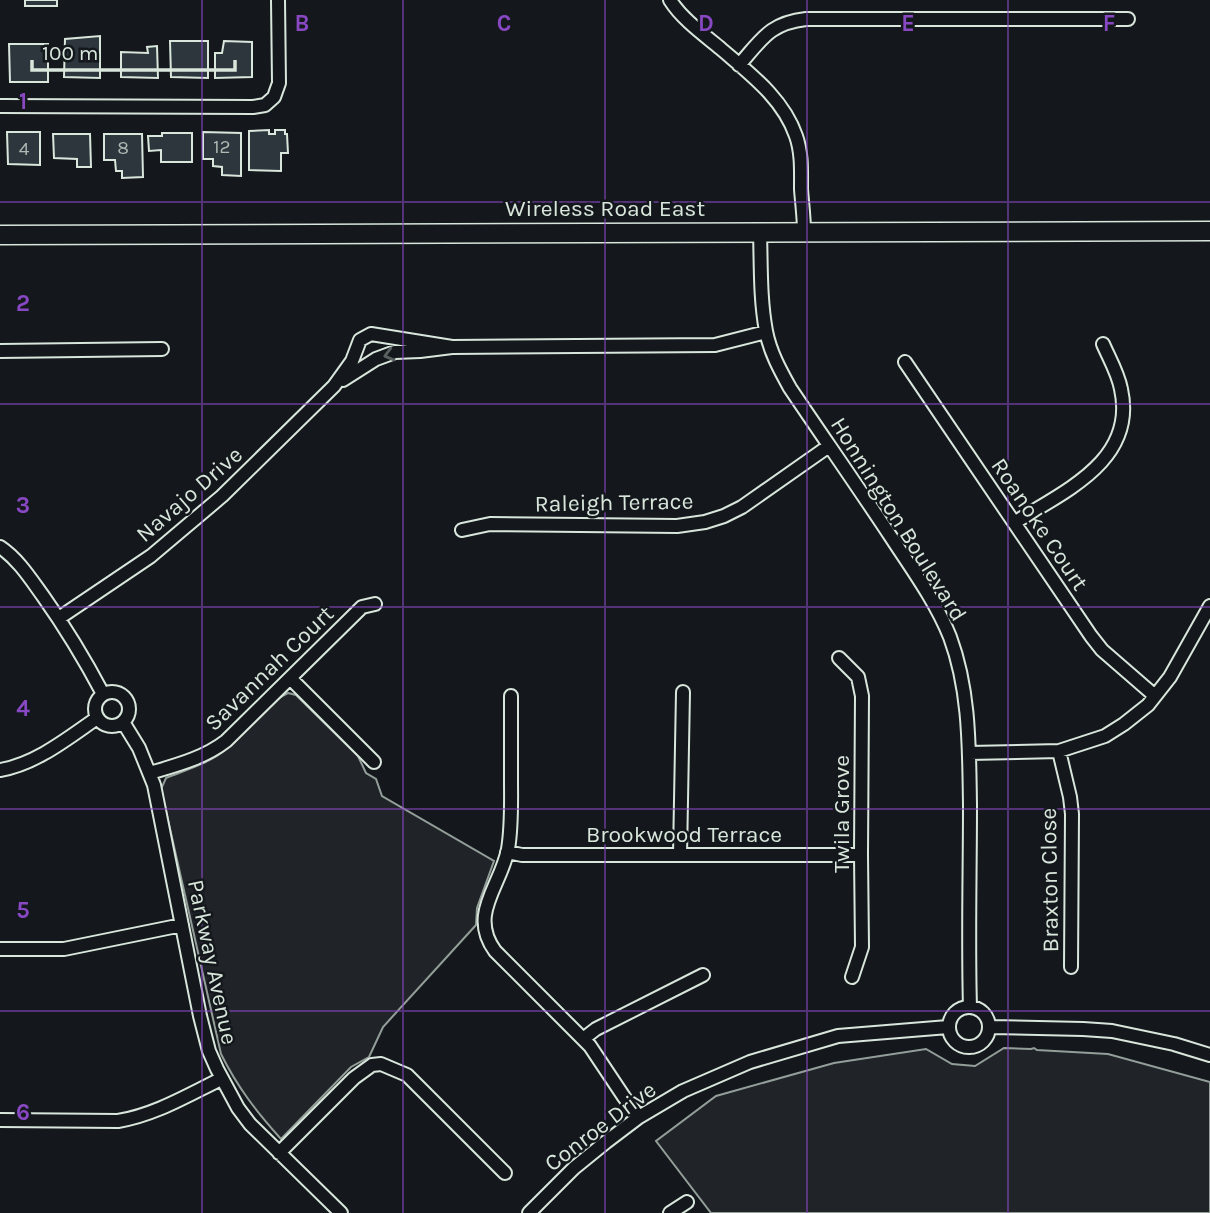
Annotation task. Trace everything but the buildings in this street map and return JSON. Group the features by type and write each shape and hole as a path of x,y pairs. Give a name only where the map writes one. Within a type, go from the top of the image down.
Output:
{"street":[{"path":"0,106 265,105 274,97 279,83 278,0"},
{"path":"670,0 674,7 779,104 796,136 801,159 803,232"},
{"path":"739,65 768,33 793,20 1128,19"},
{"name":"Wireless Road East","path":"0,235 1210,231"},
{"name":"Honnington Boulevard","path":"760,232 766,332 776,362 904,556 943,619 951,640 965,693 969,753 970,1007"},
{"name":"Navajo Drive","path":"334,386 376,359 395,352 452,348 715,345 766,332"},
{"name":"Navajo Drive","path":"59,618 151,556 222,496 334,386 352,361 360,340 371,334 452,348"},
{"path":"1014,523 1091,474 1112,450 1123,417 1123,401 1116,374 1103,344"},
{"path":"0,351 162,349"},
{"name":"Roanoke Court","path":"905,362 1091,636 1102,650 1155,696"},
{"name":"Raleigh Terrace","path":"462,530 490,524 677,526 705,522 742,507 829,446"},
{"path":"0,547 25,570 59,618 103,694"},
{"name":"Savannah Court","path":"150,773 218,748 362,607 374,604"},
{"path":"969,753 1059,751 1105,736 1148,705 1170,677 1210,606"},
{"name":"Twila Grove","path":"839,658 858,677 862,696 862,947 852,977"},
{"path":"290,678 374,762"},
{"path":"680,855 683,692"},
{"path":"119,693 129,702 129,716 119,725 106,725 97,718 96,702 103,694 119,693"},
{"path":"511,696 511,810 507,852 486,908 483,920 486,936 495,951 590,1046 639,1117"},
{"path":"0,771 64,742 97,718"},
{"name":"Parkway Avenue","path":"123,722 150,773 161,814 202,1024 209,1051 221,1079 250,1124 341,1213"},
{"name":"Braxton Close","path":"1059,751 1072,814 1071,967"},
{"name":"Brookwood Terrace","path":"507,852 522,855 861,855"},
{"path":"0,949 65,949 182,925"},
{"path":"583,1039 596,1029 703,975"},
{"path":"970,1007 983,1012 989,1027 984,1040 976,1046 961,1046 954,1042 948,1027 954,1013 961,1008 970,1007"},
{"name":"Conroe Drive","path":"528,1213 575,1168 639,1117 683,1091 750,1062 838,1036 948,1027"},
{"path":"989,1027 1112,1031 1174,1044 1210,1055"},
{"path":"279,1153 354,1078 372,1065 381,1064 407,1075 505,1173"},
{"path":"0,1120 118,1121 135,1118 158,1110 221,1079"},
{"path":"670,1213 687,1202"}],"shaded area":[{"path":"288,693 296,695 358,756 366,773 376,779 382,796 494,861 477,908 476,925 383,1027 369,1057 351,1067 281,1139 248,1099 221,1054 161,789 166,778 220,754 263,711"},
{"path":"1004,1048 1108,1054 1210,1082 1210,1213 711,1213 656,1141 716,1096 834,1063 926,1049 952,1064 975,1066"}]}
